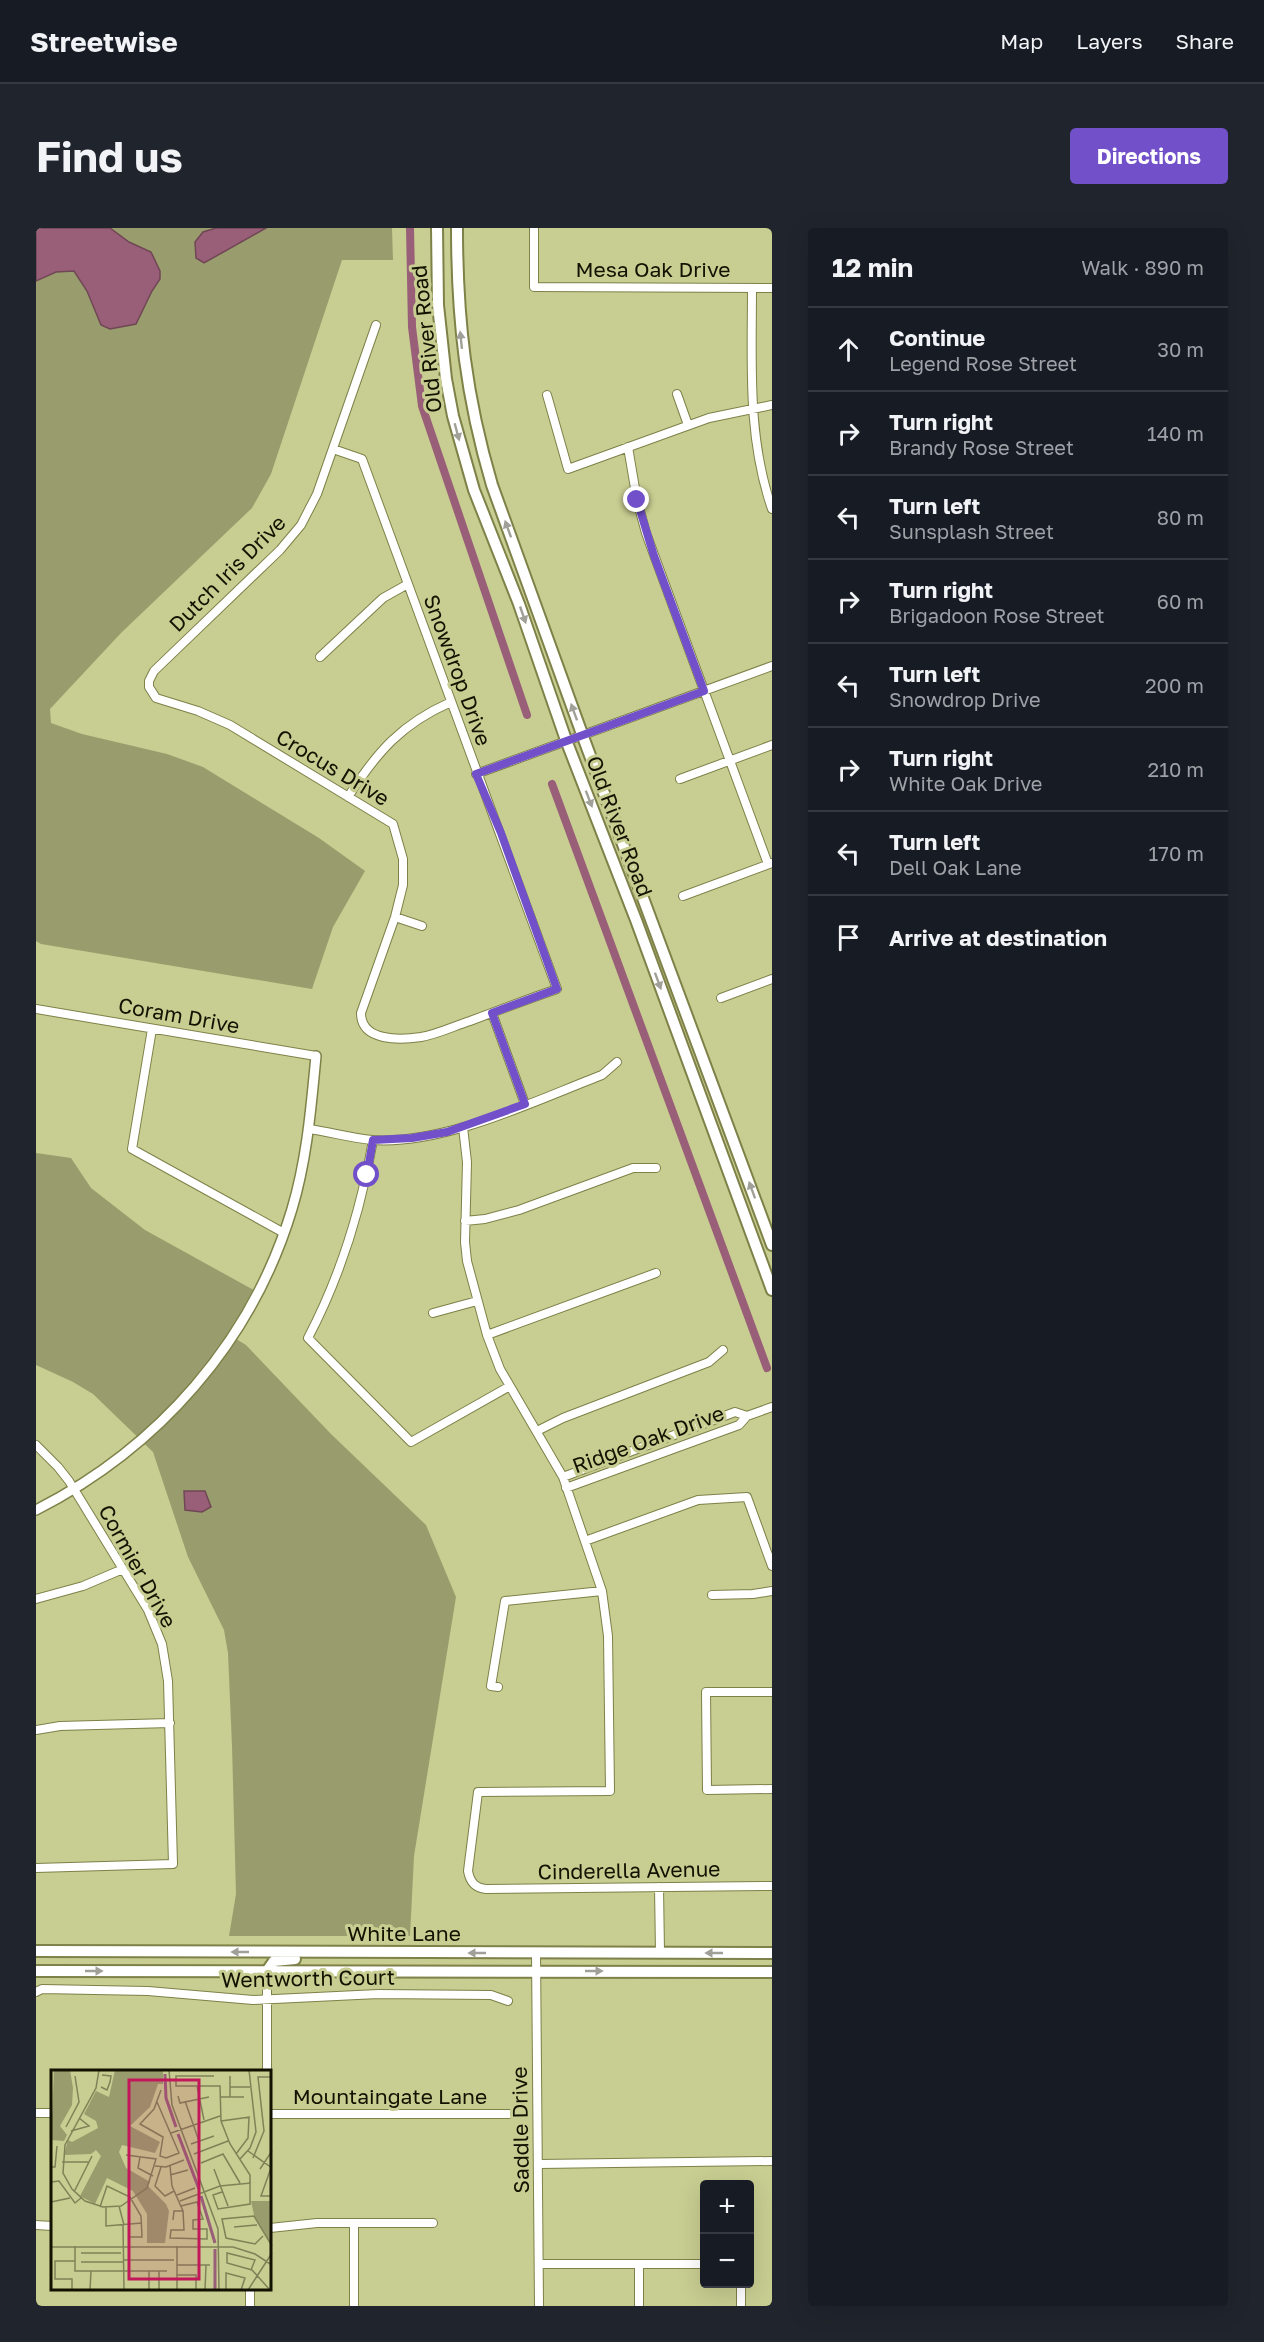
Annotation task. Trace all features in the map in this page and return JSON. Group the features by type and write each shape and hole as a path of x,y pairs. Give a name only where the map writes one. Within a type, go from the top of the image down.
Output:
{"main road":[{"name":"Old River Road","path":"437,228 439,314 446,379 453,416 474,490 519,604 566,740 636,920 772,1290"},
{"name":"Old River Road","path":"457,228 461,341 468,387 482,450 498,501 582,734 772,1245"},
{"name":"White Lane","path":"36,1951 772,1953"},
{"path":"267,1971 274,1961 328,1959 339,1953"},
{"path":"732,1972 737,1962 741,1960 772,1959"},
{"name":"White Lane","path":"36,1971 772,1972"}],"street":[{"name":"Mesa Oak Drive","path":"534,228 534,287 772,288"},
{"path":"752,288 752,408 758,459 772,509"},
{"name":"Dutch Iris Drive","path":"154,671 291,538 309,511 376,325"},
{"path":"547,394 568,469 688,425 772,405"},
{"path":"677,394 688,425"},
{"path":"628,447 637,500 646,532 729,760 770,864 684,896"},
{"name":"Snowdrop Drive","path":"333,449 362,459 557,989 492,1013"},
{"path":"320,657 383,598 408,584"},
{"path":"476,774 772,666"},
{"name":"Crocus Drive","path":"154,671 149,687 156,698 198,711 230,725 393,824 400,846 404,872 401,900 361,1013 363,1026 374,1035 395,1038 422,1036 492,1013"},
{"path":"348,797 367,767 391,739 418,718 451,702"},
{"path":"680,779 772,745"},
{"path":"395,917 422,926"},
{"path":"721,998 772,979"},
{"name":"Coram Drive","path":"36,1009 316,1056"},
{"path":"492,1013 525,1104"},
{"path":"152,1029 132,1149 284,1233"},
{"path":"36,1510 74,1490 141,1441 166,1418 206,1373 233,1336 253,1302 284,1233 301,1175 309,1129 316,1056"},
{"path":"309,1129 373,1140 429,1136 463,1127 602,1075 617,1062"},
{"path":"463,1127 467,1162 465,1221 467,1261 487,1335 500,1369 563,1477 602,1591 505,1601 491,1686 498,1687"},
{"path":"373,1140 353,1232 333,1286 308,1338 411,1442 510,1386"},
{"path":"465,1221 511,1212 633,1168 656,1168"},
{"path":"487,1335 656,1273"},
{"path":"433,1313 477,1301"},
{"path":"537,1431 563,1418 709,1362 723,1350"},
{"name":"Ridge Oak Drive","path":"566,1488 739,1425 747,1416 772,1407"},
{"name":"Ridge Oak Drive","path":"563,1477 735,1412 747,1416"},
{"name":"Cormier Drive","path":"36,1445 58,1467 74,1490 148,1610 162,1644 168,1681 173,1864 36,1868"},
{"path":"585,1541 698,1500 747,1497 772,1566"},
{"path":"36,1599 83,1586 123,1569"},
{"name":"Cinderella Avenue","path":"602,1591 608,1636 610,1791 478,1792 468,1871 472,1882 486,1889 772,1886"},
{"path":"712,1595 772,1591"},
{"path":"772,1692 706,1692 707,1790 772,1789"},
{"path":"36,1730 60,1726 170,1723"},
{"path":"659,1887 660,1953"},
{"name":"Saddle Drive","path":"536,1953 539,2306"},
{"path":"267,1971 267,2070"},
{"name":"Wentworth Court","path":"36,1992 42,1989 148,1992 267,2000 378,1994 491,1995 508,2001"},
{"name":"Mountaingate Lane","path":"272,2114 509,2114"},
{"path":"539,2164 772,2161"},
{"path":"272,2228 317,2223 433,2223"},
{"path":"354,2223 354,2306"},
{"path":"36,2225 51,2226"},
{"path":"539,2264 700,2264"},
{"path":"639,2264 639,2306"},
{"path":"741,2288 741,2306"}],"green space":[{"path":"36,228 392,228 393,260 342,260 271,474 252,508 121,633 50,709 51,723 82,734 167,754 203,767 319,838 365,871 333,927 312,989 41,944 36,941"},
{"path":"36,1153 71,1158 91,1188 145,1230 259,1293 233,1337 246,1345 331,1434 426,1525 456,1597 414,1856 410,1936 229,1936 236,1894 228,1653 224,1630 188,1557 153,1452 93,1394 36,1365"}],"shaded area":[{"path":"36,228 110,228 129,242 151,252 160,271 160,279 136,324 110,329 101,325 87,291 74,271 56,272 36,281"},
{"path":"216,228 266,228 204,263 196,258 195,242 203,232"},
{"path":"184,1491 205,1491 211,1507 202,1512 185,1510"}],"waterway":[{"path":"410,228 412,327 422,406 527,715"},
{"path":"552,784 767,1368"}],"route":[{"path":"367,1175 373,1140 412,1138 447,1132 525,1104 492,1013 557,989 501,833 476,774 704,691 654,556 637,500"}]}
